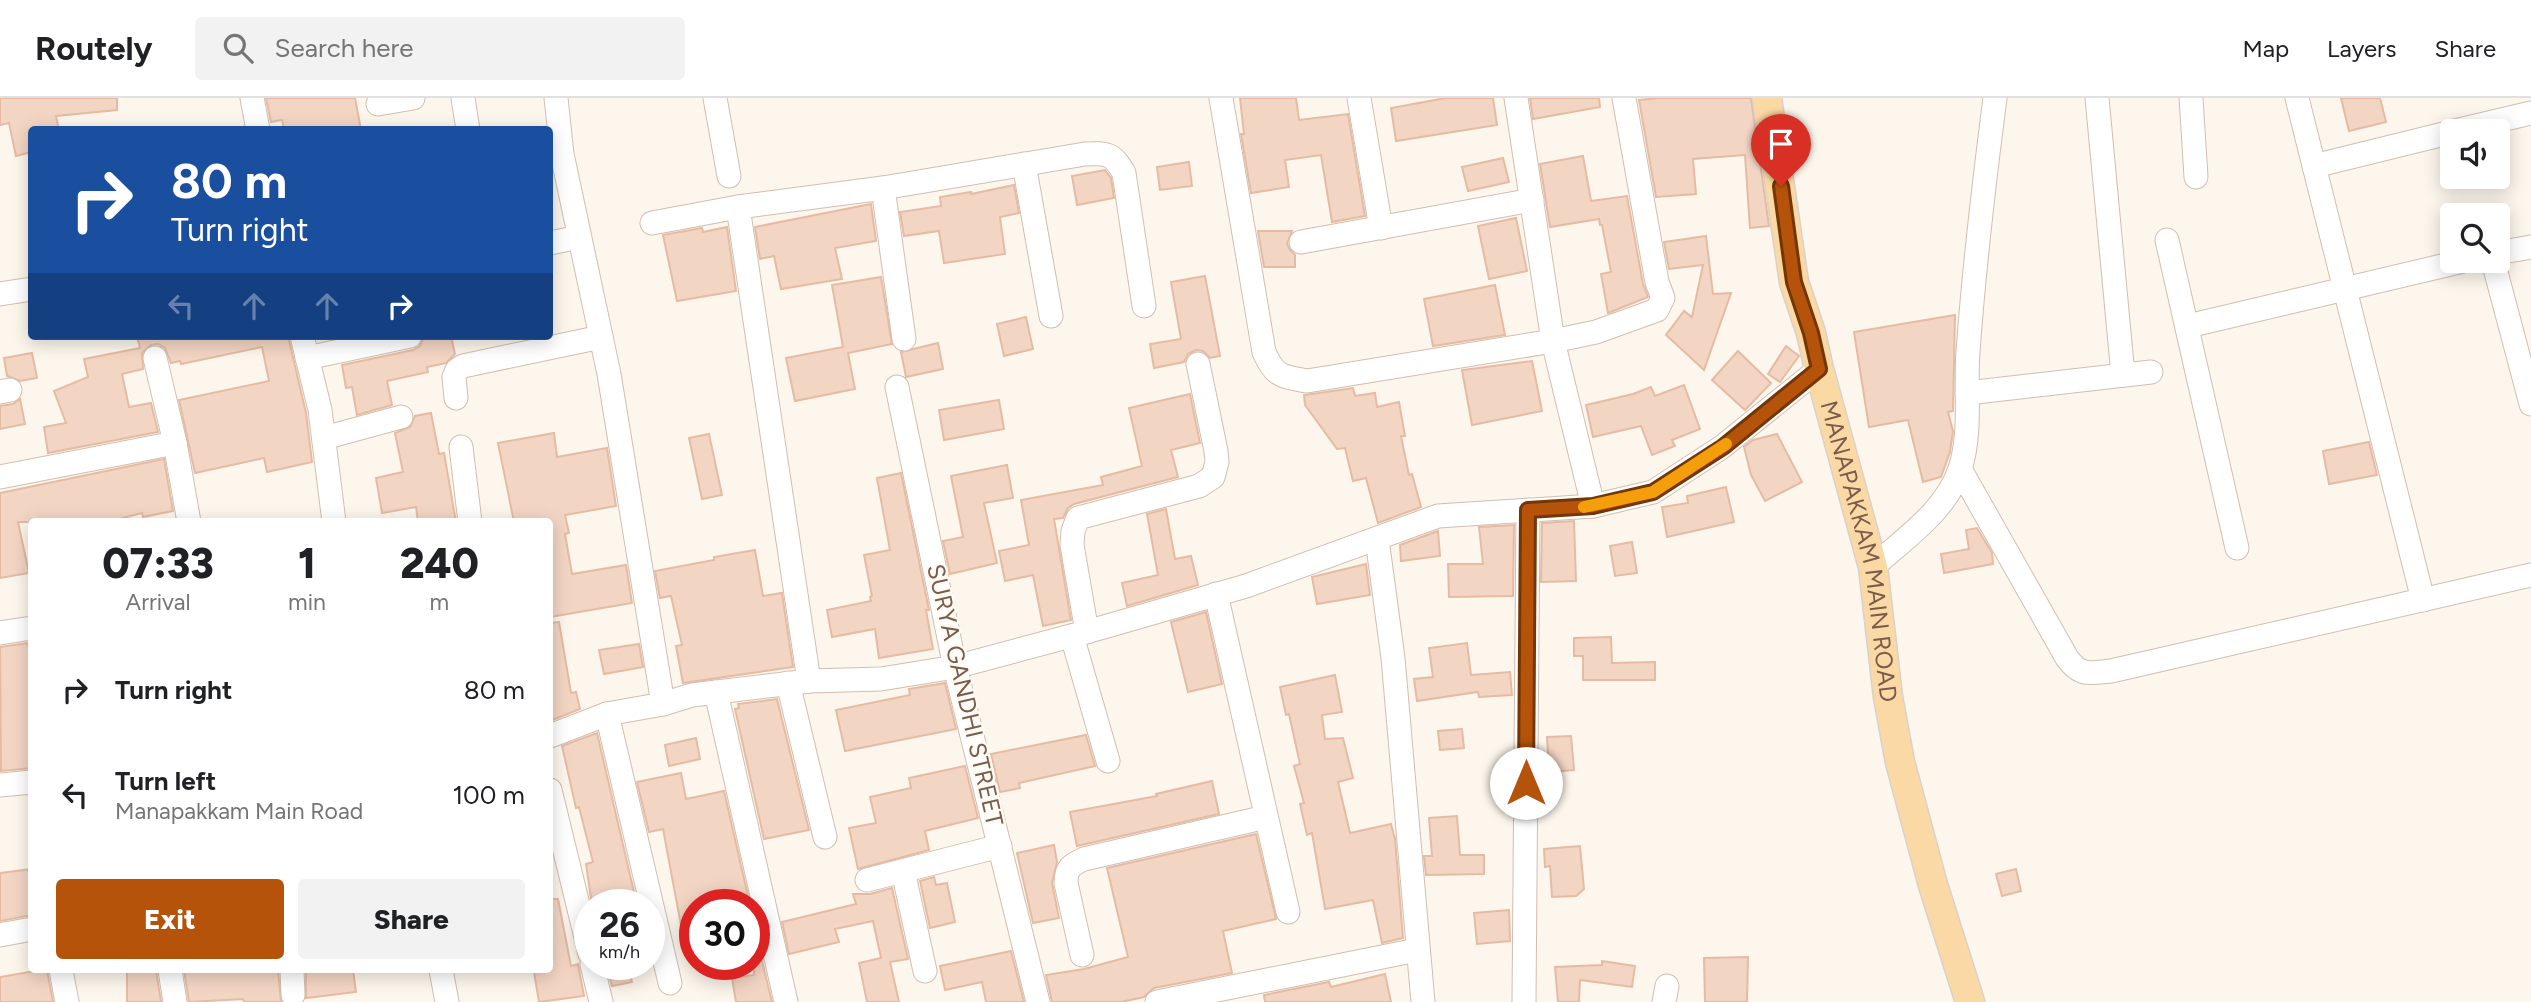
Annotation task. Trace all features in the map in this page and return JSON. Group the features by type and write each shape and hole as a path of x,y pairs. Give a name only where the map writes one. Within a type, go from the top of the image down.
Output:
{"main road":[{"name":"MANAPAKKAM MAIN ROAD","path":"1767,98 1794,282 1811,333 1873,567 1888,697 1900,762 1933,885 1970,1002"}],"street":[{"path":"252,98 257,126"},
{"path":"378,104 413,98"},
{"path":"463,98 467,126"},
{"path":"556,98 556,155 579,237 601,337 663,704"},
{"path":"715,98 729,176"},
{"path":"1221,98 1264,352 1271,369 1284,377 1307,381 1553,341 1596,332 1657,310 1663,298 1657,282 1624,98"},
{"path":"1359,98 1381,228"},
{"path":"1516,98 1553,341 1593,506"},
{"path":"1873,567 1942,505 1960,469 1966,436 1979,217 1996,98"},
{"path":"2097,98 2123,375"},
{"path":"2191,98 2196,177"},
{"path":"2297,98 2423,600"},
{"path":"2506,119 2531,113"},
{"path":"2314,166 2440,135"},
{"path":"652,222 1104,153 1114,157 1124,173 1144,306"},
{"path":"1024,164 1052,316"},
{"path":"883,188 904,339"},
{"path":"1301,242 1532,200"},
{"path":"737,207 799,682 825,837"},
{"path":"553,242 579,237"},
{"path":"2167,240 2237,548"},
{"path":"2510,251 2531,247"},
{"path":"2188,326 2440,267"},
{"path":"2496,273 2531,404"},
{"path":"0,294 28,290"},
{"path":"456,398 454,377 457,370 463,366 601,337"},
{"path":"334,518 320,410 305,347 372,340"},
{"path":"155,358 175,443 187,518"},
{"path":"1108,761 1079,634 1073,531 1078,518 1199,486 1213,477 1217,462 1216,451 1198,364"},
{"path":"553,735 607,714 663,704 692,695 799,682 881,679 955,667 1246,586 1438,516 1593,506 1653,492 1723,447 1819,369"},
{"path":"1967,393 2151,372"},
{"name":"SURYA GANDHI STREET","path":"897,387 955,667 1038,1002"},
{"path":"324,438 401,417"},
{"path":"0,477 175,443"},
{"path":"461,447 470,518"},
{"path":"1960,469 2067,658 2076,670 2086,673 2111,671 2531,575"},
{"path":"1524,1002 1528,510"},
{"path":"1377,539 1393,658 1423,1002"},
{"path":"1216,594 1288,912"},
{"path":"0,633 28,629"},
{"path":"716,692 786,1002"},
{"path":"607,714 670,983"},
{"path":"0,785 28,786"},
{"path":"553,802 574,889"},
{"path":"1082,955 1066,883 1066,873 1072,864 1266,817"},
{"path":"867,880 1000,846"},
{"path":"903,871 925,971"},
{"path":"0,935 28,930"},
{"path":"1157,1002 1417,950"},
{"path":"62,973 67,1002"},
{"path":"170,973 175,1002"},
{"path":"292,973 293,995"},
{"path":"442,973 447,1002"},
{"path":"596,980 601,1002"}],"building":[{"path":"0,98 117,98 117,110 56,116 58,126 28,126 28,153 16,156 9,123 0,125"},
{"path":"266,98 355,98 360,126 283,126 282,120 271,122"},
{"path":"1240,98 1296,98 1299,120 1348,114 1365,216 1332,222 1321,155 1285,160 1289,187 1251,193 1241,134 1244,134"},
{"path":"1446,98 1493,98 1497,125 1396,141 1391,108"},
{"path":"1530,98 1599,98 1600,107 1533,119"},
{"path":"1751,98 1769,226 1750,228 1745,155 1693,159 1696,194 1656,197 1639,100"},
{"path":"2341,98 2380,98 2386,122 2349,131"},
{"path":"1583,156 1591,201 1627,196 1643,284 1648,297 1608,313 1601,274 1611,272 1599,219 1550,227 1540,164"},
{"path":"1503,158 1509,182 1468,191 1462,167"},
{"path":"1189,162 1192,186 1160,190 1157,167"},
{"path":"1105,170 1111,178 1114,198 1077,205 1072,176"},
{"path":"1014,185 1019,213 1000,217 1005,254 944,263 939,231 904,236 900,212 941,206 940,197"},
{"path":"871,204 876,241 835,248 842,279 781,289 774,256 760,259 755,227"},
{"path":"1516,218 1527,271 1489,279 1478,226"},
{"path":"727,227 736,291 677,301 663,235 702,228 703,232"},
{"path":"1258,231 1292,231 1287,244 1295,255 1295,267 1264,267"},
{"path":"1706,236 1713,294 1731,293 1704,370 1666,335 1684,311 1692,317 1703,265 1669,269 1664,242"},
{"path":"1205,276 1220,356 1210,358 1203,351 1196,350 1188,354 1184,362 1154,368 1150,344 1181,339 1171,282"},
{"path":"881,277 892,344 848,353 855,389 795,401 786,358 843,347 832,285"},
{"path":"1495,285 1505,335 1433,346 1424,299"},
{"path":"1955,315 1953,411 1948,412 1953,431 1950,452 1941,477 1923,482 1908,420 1869,427 1854,332"},
{"path":"1026,317 1033,349 1004,356 997,324"},
{"path":"138,340 289,340 306,413 312,462 267,472 264,458 195,473 179,400 269,381 262,347 181,364 180,361 171,363 165,348 158,344 151,345 142,353 143,369 122,374 129,407 151,403 158,432 48,453 44,427 66,423 54,391 88,377 84,359 140,348"},
{"path":"423,340 452,340 455,354 446,363 427,367 428,372 387,381 392,405 357,415 352,387 346,388 342,365 413,350 420,346"},
{"path":"938,343 943,369 906,377 901,352"},
{"path":"1786,346 1799,356 1780,382 1768,374"},
{"path":"1738,351 1771,383 1745,410 1712,380"},
{"path":"32,353 37,378 20,381 7,376 4,358"},
{"path":"1532,361 1542,411 1472,425 1462,370"},
{"path":"1684,385 1700,429 1672,440 1675,446 1652,455 1641,426 1593,437 1586,405 1651,387 1655,396"},
{"path":"1353,388 1355,396 1375,393 1377,407 1399,402 1405,436 1401,436 1409,475 1412,474 1421,507 1378,523 1366,478 1353,481 1345,448 1337,449 1305,405 1304,395"},
{"path":"1190,394 1200,443 1171,450 1178,477 1074,504 1068,508 1063,518 1054,519 1071,620 1043,626 1033,575 1005,581 999,551 1029,545 1021,500 1103,485 1101,477 1142,466 1129,408"},
{"path":"20,399 25,424 0,429 0,406 13,404"},
{"path":"999,400 1004,429 944,440 939,410"},
{"path":"431,413 439,454 444,453 455,518 417,518 416,507 382,513 376,478 403,472 395,433 410,427 415,416"},
{"path":"554,433 557,457 607,448 616,506 565,515 569,533 565,534 572,574 626,565 632,603 553,616 553,518 513,518 498,443"},
{"path":"709,434 722,495 702,499 689,438"},
{"path":"1777,434 1802,482 1765,501 1751,475 1744,447 1753,440"},
{"path":"2369,442 2377,475 2329,484 2323,451"},
{"path":"164,459 173,511 143,517 142,513 123,518 28,518 28,522 18,522 28,573 0,578 0,493"},
{"path":"1007,465 1013,498 984,503 997,563 950,574 943,541 963,537 951,476"},
{"path":"901,473 929,610 926,610 933,649 879,658 875,629 832,637 827,610 871,601 864,555 890,550 877,478"},
{"path":"1726,487 1734,522 1667,537 1662,507 1688,503 1687,496"},
{"path":"1166,509 1175,559 1191,556 1198,585 1127,606 1122,583 1158,575 1147,514"},
{"path":"1574,521 1576,581 1541,582 1542,523"},
{"path":"1514,525 1513,596 1449,597 1448,564 1483,564 1479,527"},
{"path":"1977,528 1992,553 1993,564 1944,573 1941,554 1969,549 1966,530"},
{"path":"1438,531 1440,556 1401,561 1400,545"},
{"path":"1632,542 1637,573 1615,576 1610,546"},
{"path":"755,550 763,596 782,593 793,667 683,683 676,646 682,645 671,596 660,598 655,571"},
{"path":"1366,564 1370,595 1317,604 1312,577"},
{"path":"1206,612 1222,684 1188,692 1171,622"},
{"path":"559,622 571,693 576,692 580,709 553,720 553,623"},
{"path":"1611,637 1612,663 1655,662 1655,680 1583,680 1583,656 1574,656 1574,638"},
{"path":"28,643 28,768 1,771 0,647"},
{"path":"1467,643 1471,675 1510,672 1512,695 1479,697 1478,692 1417,701 1414,679 1433,677 1429,648"},
{"path":"639,644 643,667 604,674 599,650"},
{"path":"1335,675 1342,712 1322,715 1325,739 1343,738 1353,778 1338,782 1350,833 1391,824 1395,839 1403,938 1382,943 1373,900 1325,909 1312,833 1307,835 1300,804 1304,803 1294,766 1300,764 1280,687"},
{"path":"945,683 956,729 845,751 836,710 910,695 909,689"},
{"path":"777,699 809,830 764,839 735,709 739,708 738,704"},
{"path":"1462,729 1464,748 1440,750 1438,731"},
{"path":"597,733 633,889 590,889 586,864 593,862 579,807 576,808 562,746"},
{"path":"1086,735 1095,766 1019,783 1020,788 1000,792 991,754"},
{"path":"1571,736 1574,770 1549,772 1547,737"},
{"path":"696,738 700,759 669,766 665,745"},
{"path":"965,766 978,818 925,831 929,850 858,869 849,828 876,823 870,797 911,788 909,778"},
{"path":"681,773 686,799 724,791 746,889 679,889 679,915 663,829 649,832 637,782"},
{"path":"1212,781 1219,814 1077,846 1070,812 1157,796 1156,794"},
{"path":"1457,816 1460,855 1484,855 1484,874 1426,875 1424,856 1432,856 1429,818"},
{"path":"1256,834 1276,919 1223,931 1232,973 1154,988 1144,997 1121,1002 1052,1002 1046,975 1084,969 1128,957 1107,868"},
{"path":"1054,845 1057,862 1052,883 1059,918 1033,923 1017,853"},
{"path":"1580,846 1584,889 1576,896 1552,897 1550,866 1545,867 1544,849"},
{"path":"2016,869 2021,891 2002,896 1996,874"},
{"path":"28,870 28,916 0,921 0,873"},
{"path":"934,877 936,885 947,883 955,922 930,928 920,881"},
{"path":"892,888 908,959 890,962 899,1002 867,1002 859,963 881,958 873,921 835,929 839,942 789,954 782,922 856,904 853,894 870,894"},
{"path":"553,899 558,899 571,966 574,965 574,980 581,980 584,996 539,1002 534,973 553,973"},
{"path":"1509,910 1510,941 1477,944 1474,913"},
{"path":"1011,951 1024,1002 986,1002 982,982 945,990 940,966"},
{"path":"1748,957 1747,1002 1705,1002 1704,958"},
{"path":"1602,961 1635,966 1632,987 1580,980 1579,1002 1558,1002 1555,967 1602,965"},
{"path":"28,972 48,973 53,1002 0,1002 0,977"},
{"path":"127,973 156,973 161,1002 127,1002"},
{"path":"184,973 278,973 281,1002 244,1002 243,999 189,1002"},
{"path":"306,973 353,973 356,992 306,998"},
{"path":"1385,974 1391,1002 1265,1002 1264,995 1329,982 1331,987"},
{"path":"610,980 632,980 632,982 612,986"},
{"path":"732,980 767,980 772,1002 736,1002"}],"slow traffic":[{"path":"1584,507 1653,492 1726,444"}],"route":[{"path":"1526,783 1528,510 1593,506 1653,492 1723,447 1819,369 1811,333 1794,282 1781,186"}]}
